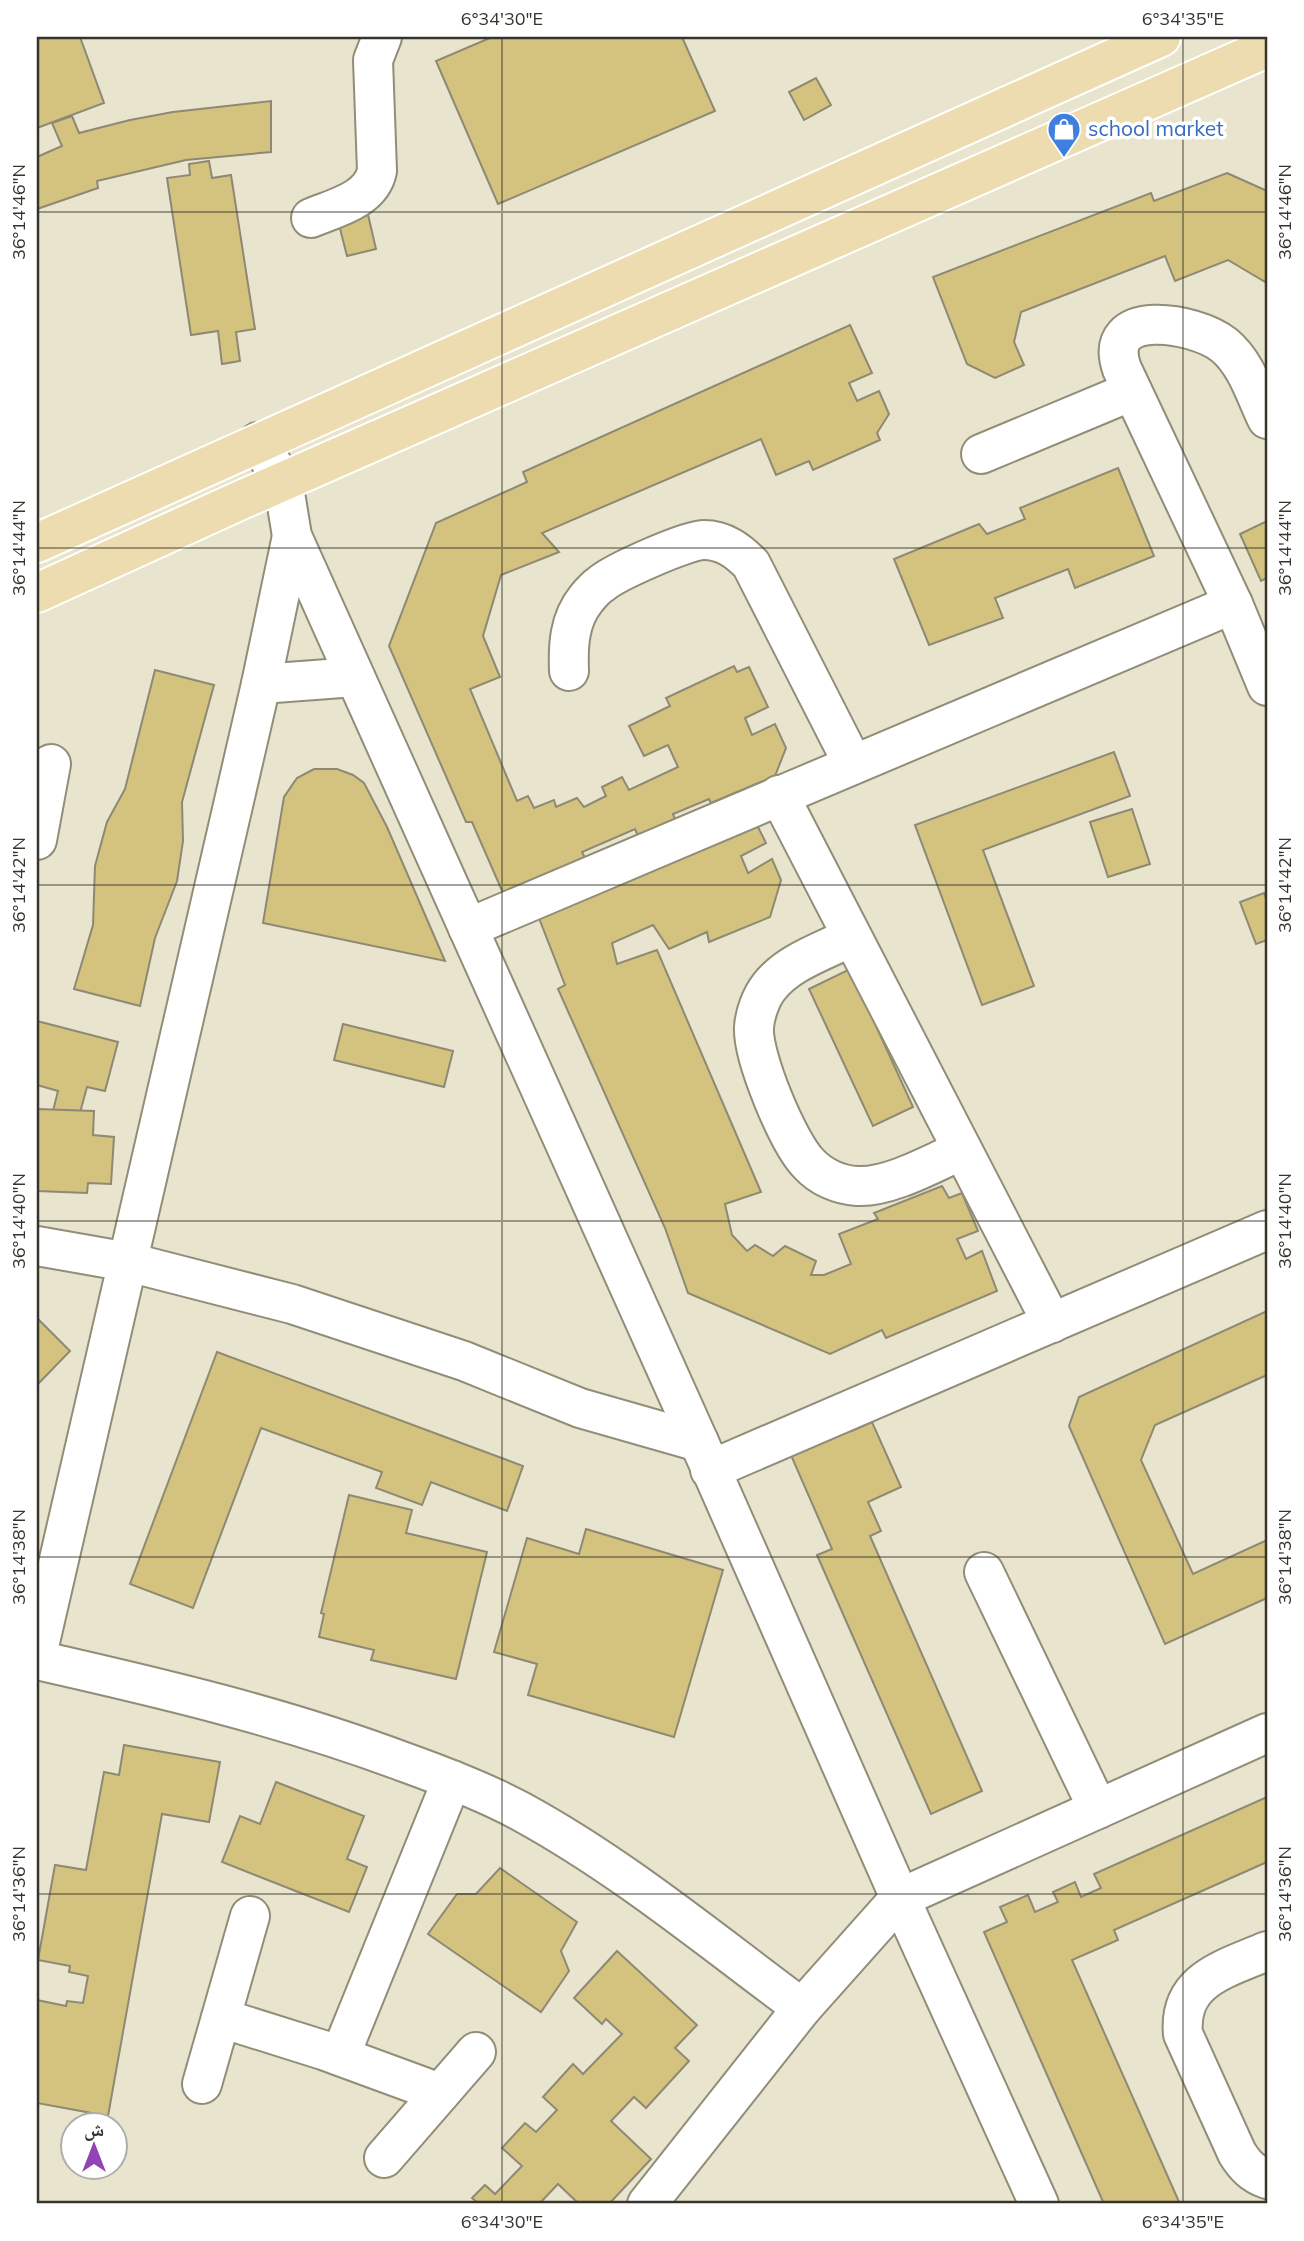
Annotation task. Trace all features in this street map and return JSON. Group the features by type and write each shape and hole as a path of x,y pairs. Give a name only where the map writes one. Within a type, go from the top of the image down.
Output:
{"main road":[{"path":"37,543 1161,37"},
{"path":"37,593 283,481 1267,48"}],"street":[{"path":"311,218 352,201 369,190 375,181 377,171 373,60 382,37"},
{"path":"1267,419 1235,356 1215,338 1186,327 1151,324 1136,328 1126,335 1119,345 1118,358 1132,391 1233,604 1267,687"},
{"path":"981,454 1132,391"},
{"path":"258,442 283,481 292,536 1039,2204"},
{"path":"292,536 261,684 37,1657 315,1730 452,1780 520,1811 624,1874 802,2008"},
{"path":"569,671 568,647 573,623 584,601 601,583 688,542 706,540 723,543 738,551 751,564 853,764"},
{"path":"468,928 1233,604"},
{"path":"261,684 355,677"},
{"path":"37,840 51,764"},
{"path":"779,795 1052,1323"},
{"path":"851,937 784,972 769,987 759,1005 754,1025 755,1046 788,1132 808,1164 840,1183 858,1186 877,1185 962,1150"},
{"path":"37,1246 128,1262 292,1304 464,1361 705,1456 1052,1323 1267,1230"},
{"path":"984,1572 1098,1809"},
{"path":"647,2204 802,2008 900,1898 1267,1734"},
{"path":"340,2056 452,1780"},
{"path":"202,2084 250,1916"},
{"path":"1267,1951 1203,1981 1192,1991 1185,2004 1182,2019 1183,2034 1237,2153 1253,2173 1267,2179"},
{"path":"221,2018 340,2056 440,2094"},
{"path":"384,2158 476,2052"}],"building":[{"path":"37,37 80,37 104,103 37,128"},
{"path":"492,37 682,37 715,111 498,204 436,61"},
{"path":"816,78 831,105 804,120 789,92"},
{"path":"271,101 271,152 186,160 97,181 98,188 37,209 37,157 62,146 52,123 72,116 79,133 173,112"},
{"path":"209,161 212,178 231,175 255,329 236,332 240,361 222,364 218,331 191,335 167,178 190,175 189,164"},
{"path":"1227,173 1267,191 1267,283 1228,260 1175,281 1165,256 1021,312 1014,342 1024,365 995,378 967,364 933,277 1151,193 1154,201"},
{"path":"366,206 376,249 347,256 336,213"},
{"path":"850,325 872,373 849,383 857,401 879,391 889,414 877,433 880,440 813,470 809,461 776,475 761,439 542,533 559,552 501,575 483,636 500,677 470,689 517,801 528,796 534,808 554,800 556,807 577,798 584,807 606,796 602,787 622,777 629,790 678,767 668,745 644,756 629,726 670,706 666,698 734,666 737,672 749,667 768,707 745,718 752,735 775,724 786,748 775,776 711,803 709,799 673,814 676,821 638,836 635,829 582,852 585,858 503,893 472,822 466,822 389,646 436,523 527,482 523,472"},
{"path":"1118,468 1154,556 1075,588 1068,569 995,598 1003,618 929,645 894,559 979,524 987,534 1025,519 1020,508"},
{"path":"1267,521 1267,578 1261,581 1240,534"},
{"path":"155,670 214,685 182,802 183,841 177,881 155,938 140,1006 74,989 93,925 95,866 107,822 125,789"},
{"path":"1114,752 1130,796 983,850 1034,986 982,1005 915,825"},
{"path":"314,769 337,769 364,783 387,827 445,961 263,923 284,797 297,778"},
{"path":"1132,809 1150,864 1108,877 1090,822"},
{"path":"755,821 766,843 741,856 748,873 772,859 781,880 770,917 709,942 707,932 669,949 653,925 612,943 617,964 657,950 761,1192 725,1204 732,1235 747,1251 755,1245 773,1256 785,1246 816,1261 811,1275 824,1275 851,1264 839,1234 878,1219 874,1213 942,1186 949,1198 962,1193 978,1231 957,1239 966,1259 982,1251 997,1291 886,1338 882,1330 830,1354 688,1293 665,1228 558,989 565,985 537,913"},
{"path":"1264,893 1267,901 1267,940 1256,944 1240,902"},
{"path":"850,969 913,1107 873,1126 809,989"},
{"path":"37,1021 118,1042 105,1091 87,1087 72,1142 47,1135 58,1091 37,1085"},
{"path":"343,1024 453,1051 444,1087 334,1060"},
{"path":"37,1109 94,1111 93,1135 114,1137 111,1184 88,1183 87,1193 37,1191"},
{"path":"1267,1311 1267,1375 1155,1425 1141,1460 1193,1574 1267,1540 1267,1598 1165,1644 1069,1426 1079,1397"},
{"path":"37,1318 70,1351 37,1385"},
{"path":"217,1352 523,1466 507,1511 431,1482 422,1505 376,1488 382,1472 261,1428 193,1608 130,1584"},
{"path":"848,1420 852,1431 872,1422 901,1487 868,1502 881,1531 870,1536 982,1791 931,1814 817,1555 832,1549 790,1453"},
{"path":"349,1495 412,1510 406,1533 487,1552 456,1679 371,1660 374,1650 319,1637 324,1614 321,1613"},
{"path":"586,1529 723,1570 674,1737 528,1695 537,1664 494,1652 527,1538 579,1554"},
{"path":"124,1745 220,1762 209,1822 162,1814 109,2112 86,2112 37,2103 37,2000 66,2006 67,2001 83,2003 88,1976 69,1972 70,1966 38,1960 55,1865 86,1870 104,1772 119,1775"},
{"path":"276,1782 364,1816 347,1859 367,1867 349,1912 222,1862 240,1816 260,1824"},
{"path":"1267,1797 1267,1862 1114,1930 1118,1940 1072,1960 1180,2204 1104,2204 984,1932 1007,1922 1000,1907 1028,1895 1035,1912 1058,1902 1053,1892 1075,1882 1081,1897 1101,1888 1094,1874"},
{"path":"500,1868 577,1922 561,1951 569,1971 541,2012 428,1934 457,1894 476,1894"},
{"path":"617,1951 697,2025 675,2048 689,2061 646,2108 634,2097 611,2121 651,2159 609,2204 579,2204 558,2184 539,2204 479,2204 472,2198 485,2185 495,2194 522,2166 502,2148 525,2123 536,2132 557,2110 543,2097 573,2064 583,2074 622,2034 606,2019 602,2024 574,1998"}],"place":[{"name":"school market","path":"1064,159"}]}
